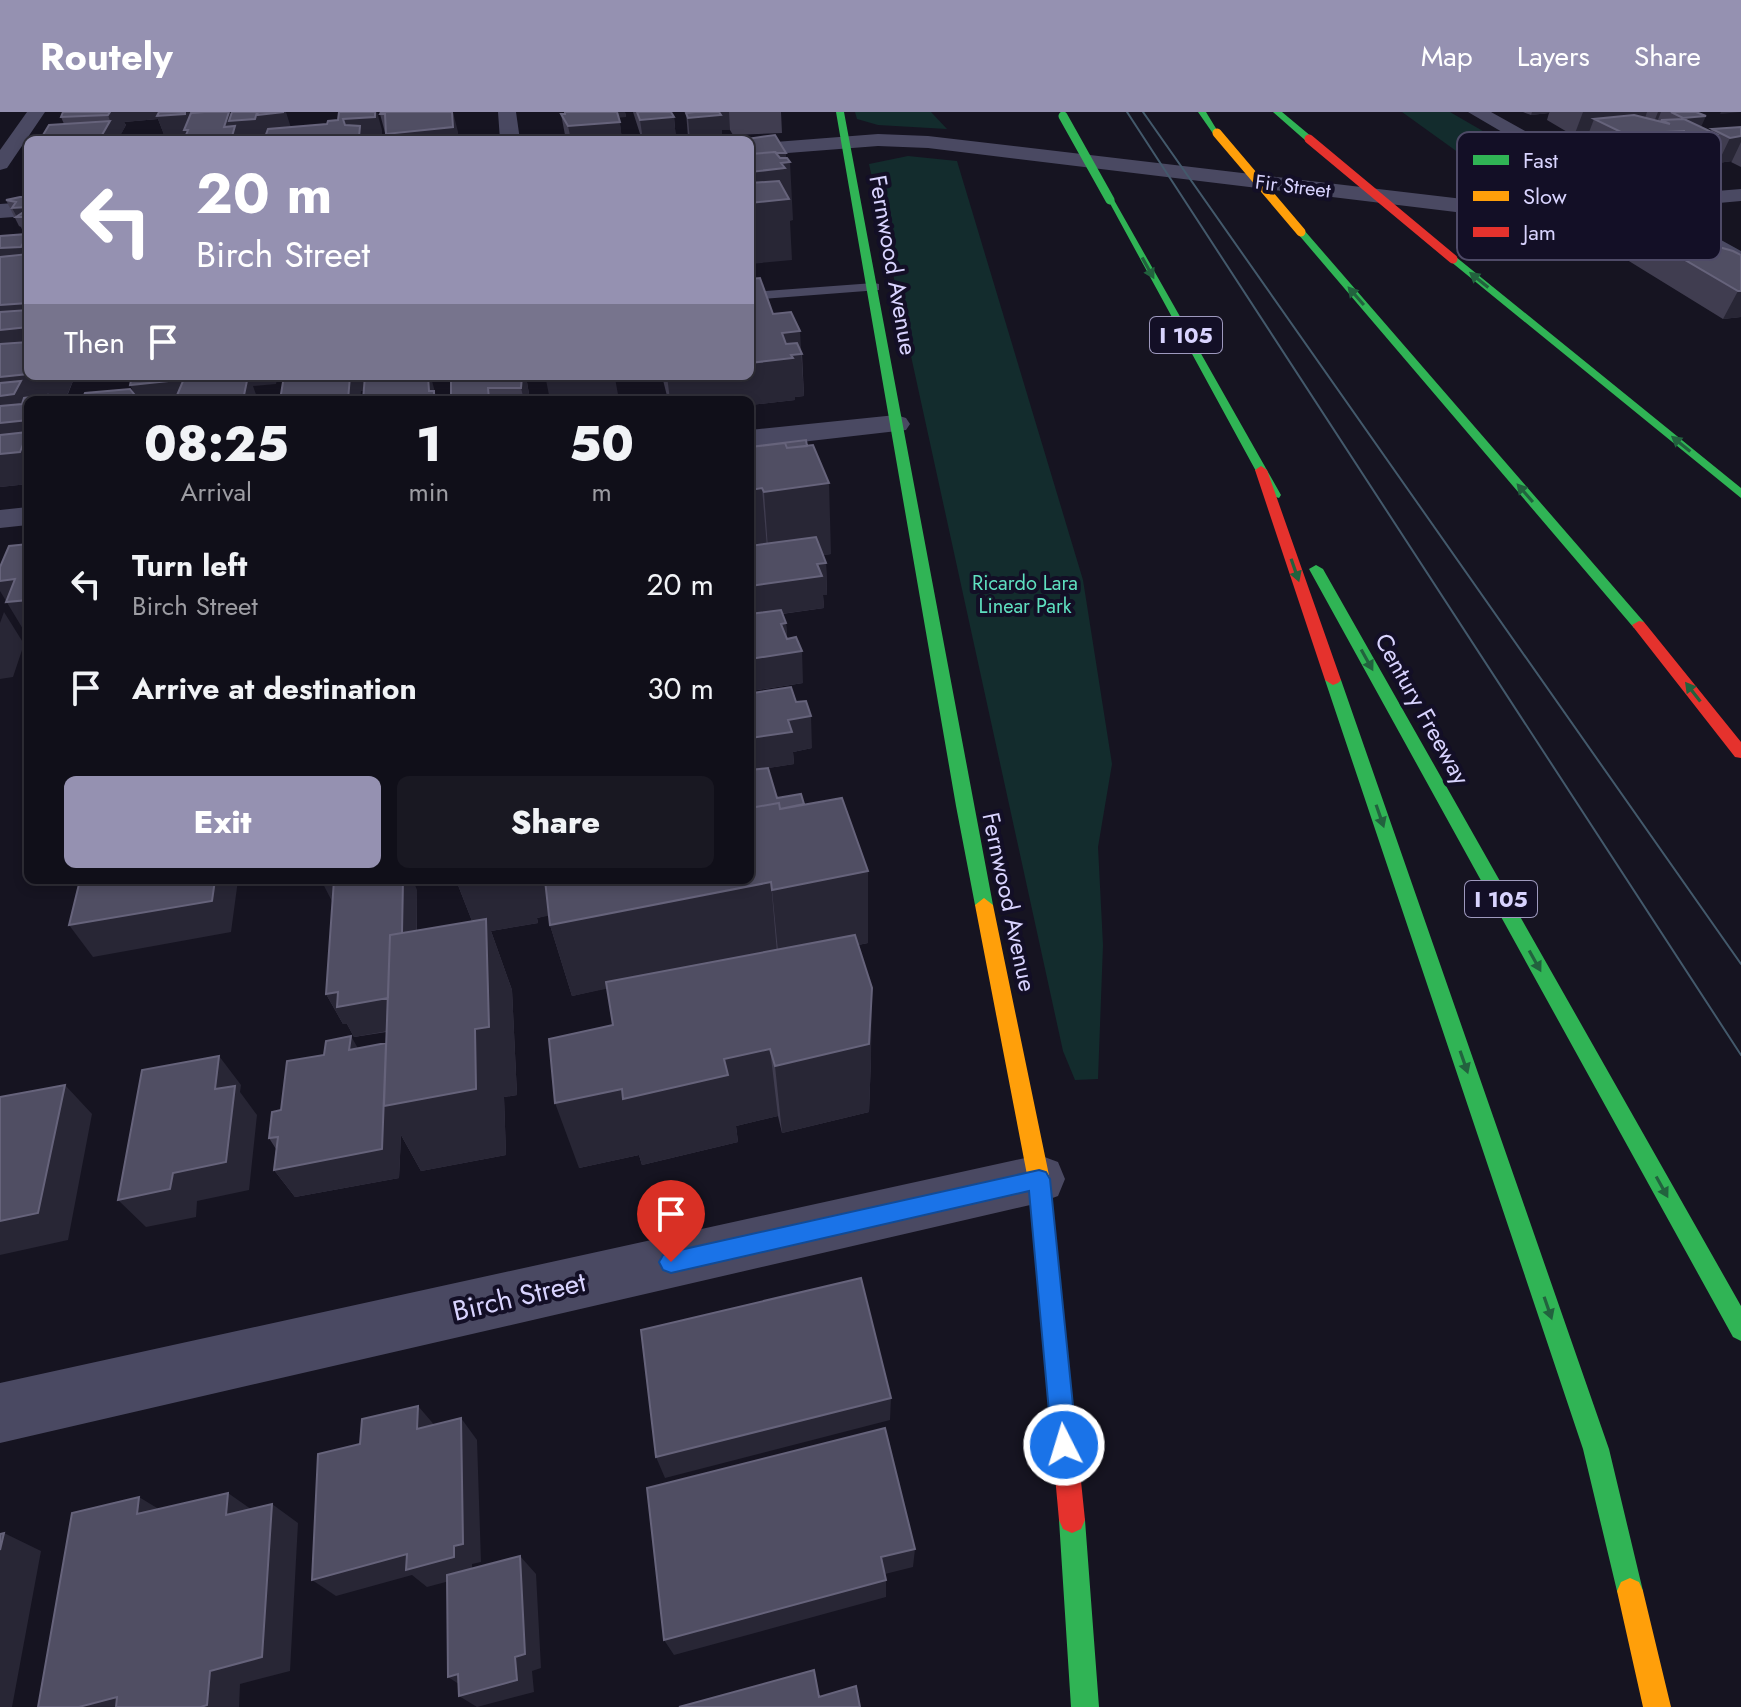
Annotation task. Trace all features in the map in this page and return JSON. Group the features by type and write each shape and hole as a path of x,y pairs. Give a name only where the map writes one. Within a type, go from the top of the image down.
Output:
{"main road":[{"name":"Fernwood Avenue","path":"840,112 874,287 939,680 1039,1179 1073,1534 1085,1707"},
{"path":"1202,112 1301,232 1649,636 1741,753"},
{"path":"1277,112 1741,494"},
{"name":"Century Freeway","path":"1062,114 1741,1329"},
{"path":"1261,470 1596,1449 1657,1707"},
{"path":"1649,636 1706,678"}],"street":[{"path":"0,164 36,112"},
{"path":"507,112 510,136"},
{"path":"1477,112 1512,132"},
{"name":"Fir Street","path":"754,150 846,142 928,142 1457,205"},
{"name":"Fir Street","path":"1721,197 1741,195"},
{"path":"0,211 24,209"},
{"path":"1721,250 1741,261"},
{"path":"754,439 896,424"},
{"path":"0,519 24,516"},
{"name":"Birch Street","path":"0,1413 1039,1179"}],"lane":[{"path":"754,296 874,287"}],"green space":[{"path":"855,112 931,112 947,129 878,125 857,119"},
{"path":"1402,112 1450,112 1485,132 1457,132 1457,152"},
{"name":"Ricardo Lara Linear Park","path":"908,156 957,161 1083,580 1112,764 1098,847 1103,945 1098,1079 1075,1080 1063,1051 869,164"}],"building":[{"path":"63,112 110,112 108,115 61,117"},
{"path":"159,112 185,112 185,114 157,116"},
{"path":"229,112 224,127 235,126 232,136 186,136 188,130 184,130 191,113"},
{"path":"232,112 257,112 255,119 229,121"},
{"path":"339,112 375,112 375,117 343,119 345,125 360,126 359,136 265,136 268,129 327,124 328,121 338,120"},
{"path":"381,112 452,112 453,127 386,134 385,114"},
{"path":"617,112 620,122 568,126 561,114"},
{"path":"637,112 671,112 674,117 640,120"},
{"path":"719,112 721,115 688,118 686,113"},
{"path":"1671,112 1696,112 1706,116 1683,118"},
{"path":"1634,115 1670,124 1661,120 1684,119 1712,132 1621,132 1594,119"},
{"path":"110,121 102,135 90,136 43,135 49,125"},
{"path":"1741,127 1741,136 1730,138 1712,129"},
{"path":"775,135 786,153 754,154 754,138"},
{"path":"775,152 790,162 781,163 785,168 754,172 754,154"},
{"path":"779,181 789,199 754,203 754,183"},
{"path":"24,197 24,207 12,208 16,202 6,200"},
{"path":"24,234 24,241 21,247 0,248 0,236"},
{"path":"1721,248 1741,255 1741,291 1685,260 1721,260"},
{"path":"24,254 24,303 0,305 0,257"},
{"path":"760,278 773,314 791,312 800,331 782,333 786,344 797,343 802,354 754,363 754,279"},
{"path":"24,310 24,327 0,330 0,312"},
{"path":"24,342 24,374 0,377 0,344"},
{"path":"131,380 168,380 168,381 130,385"},
{"path":"247,380 244,396 177,396 183,381"},
{"path":"283,380 350,380 348,396 281,396"},
{"path":"365,380 428,380 429,391 434,391 434,396 363,396"},
{"path":"451,380 522,380 521,388 488,388 489,396 451,396"},
{"path":"21,381 14,394 0,396 0,383"},
{"path":"130,389 136,396 84,396 85,393"},
{"path":"24,398 24,420 0,423 0,406 22,404"},
{"path":"24,432 20,452 0,454 0,435"},
{"path":"806,440 807,446 787,448 785,443 754,446"},
{"path":"785,443 787,448 813,445 829,483 764,492 762,488 754,489 754,447"},
{"path":"816,537 826,563 817,564 822,576 754,585 754,545"},
{"path":"24,544 24,600 6,602 15,579 0,581 0,567 9,546"},
{"path":"781,610 786,623 781,624 787,639 796,637 802,651 754,658 754,613"},
{"path":"791,687 796,702 806,701 811,716 788,720 792,732 754,737 754,693"},
{"path":"768,768 777,798 801,794 804,804 780,809 779,803 754,807 754,770"},
{"path":"842,798 868,871 772,890 771,882 550,925 545,884 754,884 754,807 779,803 780,809"},
{"path":"79,884 214,884 212,901 69,925"},
{"path":"334,884 403,884 402,933 390,935 388,998 337,1007 338,992 326,994"},
{"path":"486,919 489,1027 475,1029 476,1089 384,1106 390,935"},
{"path":"855,935 872,988 869,1044 775,1066 770,1049 724,1059 728,1075 623,1099 622,1089 555,1103 549,1039 613,1025 606,982"},
{"path":"351,1036 349,1050 386,1043 382,1149 274,1170 278,1137 269,1138 272,1112 281,1110 287,1061 324,1055 326,1041"},
{"path":"219,1056 215,1089 235,1086 226,1162 173,1173 170,1189 118,1200 142,1070"},
{"path":"65,1085 38,1213 0,1221 0,1097"},
{"path":"861,1278 891,1398 656,1457 641,1330"},
{"path":"418,1406 417,1429 461,1418 463,1544 454,1546 454,1557 406,1570 407,1554 312,1580 318,1454 360,1444 362,1419"},
{"path":"885,1428 915,1549 881,1557 886,1580 664,1640 647,1488"},
{"path":"228,1493 226,1515 272,1504 262,1657 210,1671 207,1705 201,1707 116,1707 117,1697 79,1707 38,1707 72,1513 139,1497 137,1514"},
{"path":"520,1556 525,1654 515,1657 517,1680 459,1696 458,1674 448,1677 447,1575"},
{"path":"814,1670 819,1697 856,1686 860,1707 679,1707"}],"tram line":[{"path":"1127,112 1741,1055"},
{"path":"1143,112 1741,964"}],"traffic: fast":[{"path":"840,112 984,905"},
{"path":"1202,112 1217,133"},
{"path":"1277,112 1309,139"},
{"path":"1063,116 1110,200"},
{"path":"1110,200 1275,495"},
{"path":"1301,232 1639,625"},
{"path":"1453,259 1741,494"},
{"path":"1316,569 1741,1329"},
{"path":"1333,680 1596,1449 1630,1591"},
{"path":"1072,1520 1085,1707"}],"traffic: slow":[{"path":"1217,133 1301,232"},
{"path":"984,905 1039,1180"},
{"path":"1630,1591 1657,1707"}],"traffic: jam":[{"path":"1309,139 1453,259"},
{"path":"1261,470 1333,680"},
{"path":"1639,625 1741,753"},
{"path":"1039,1180 1072,1520"}],"route":[{"path":"671,1262 1039,1179 1064,1445"}]}
